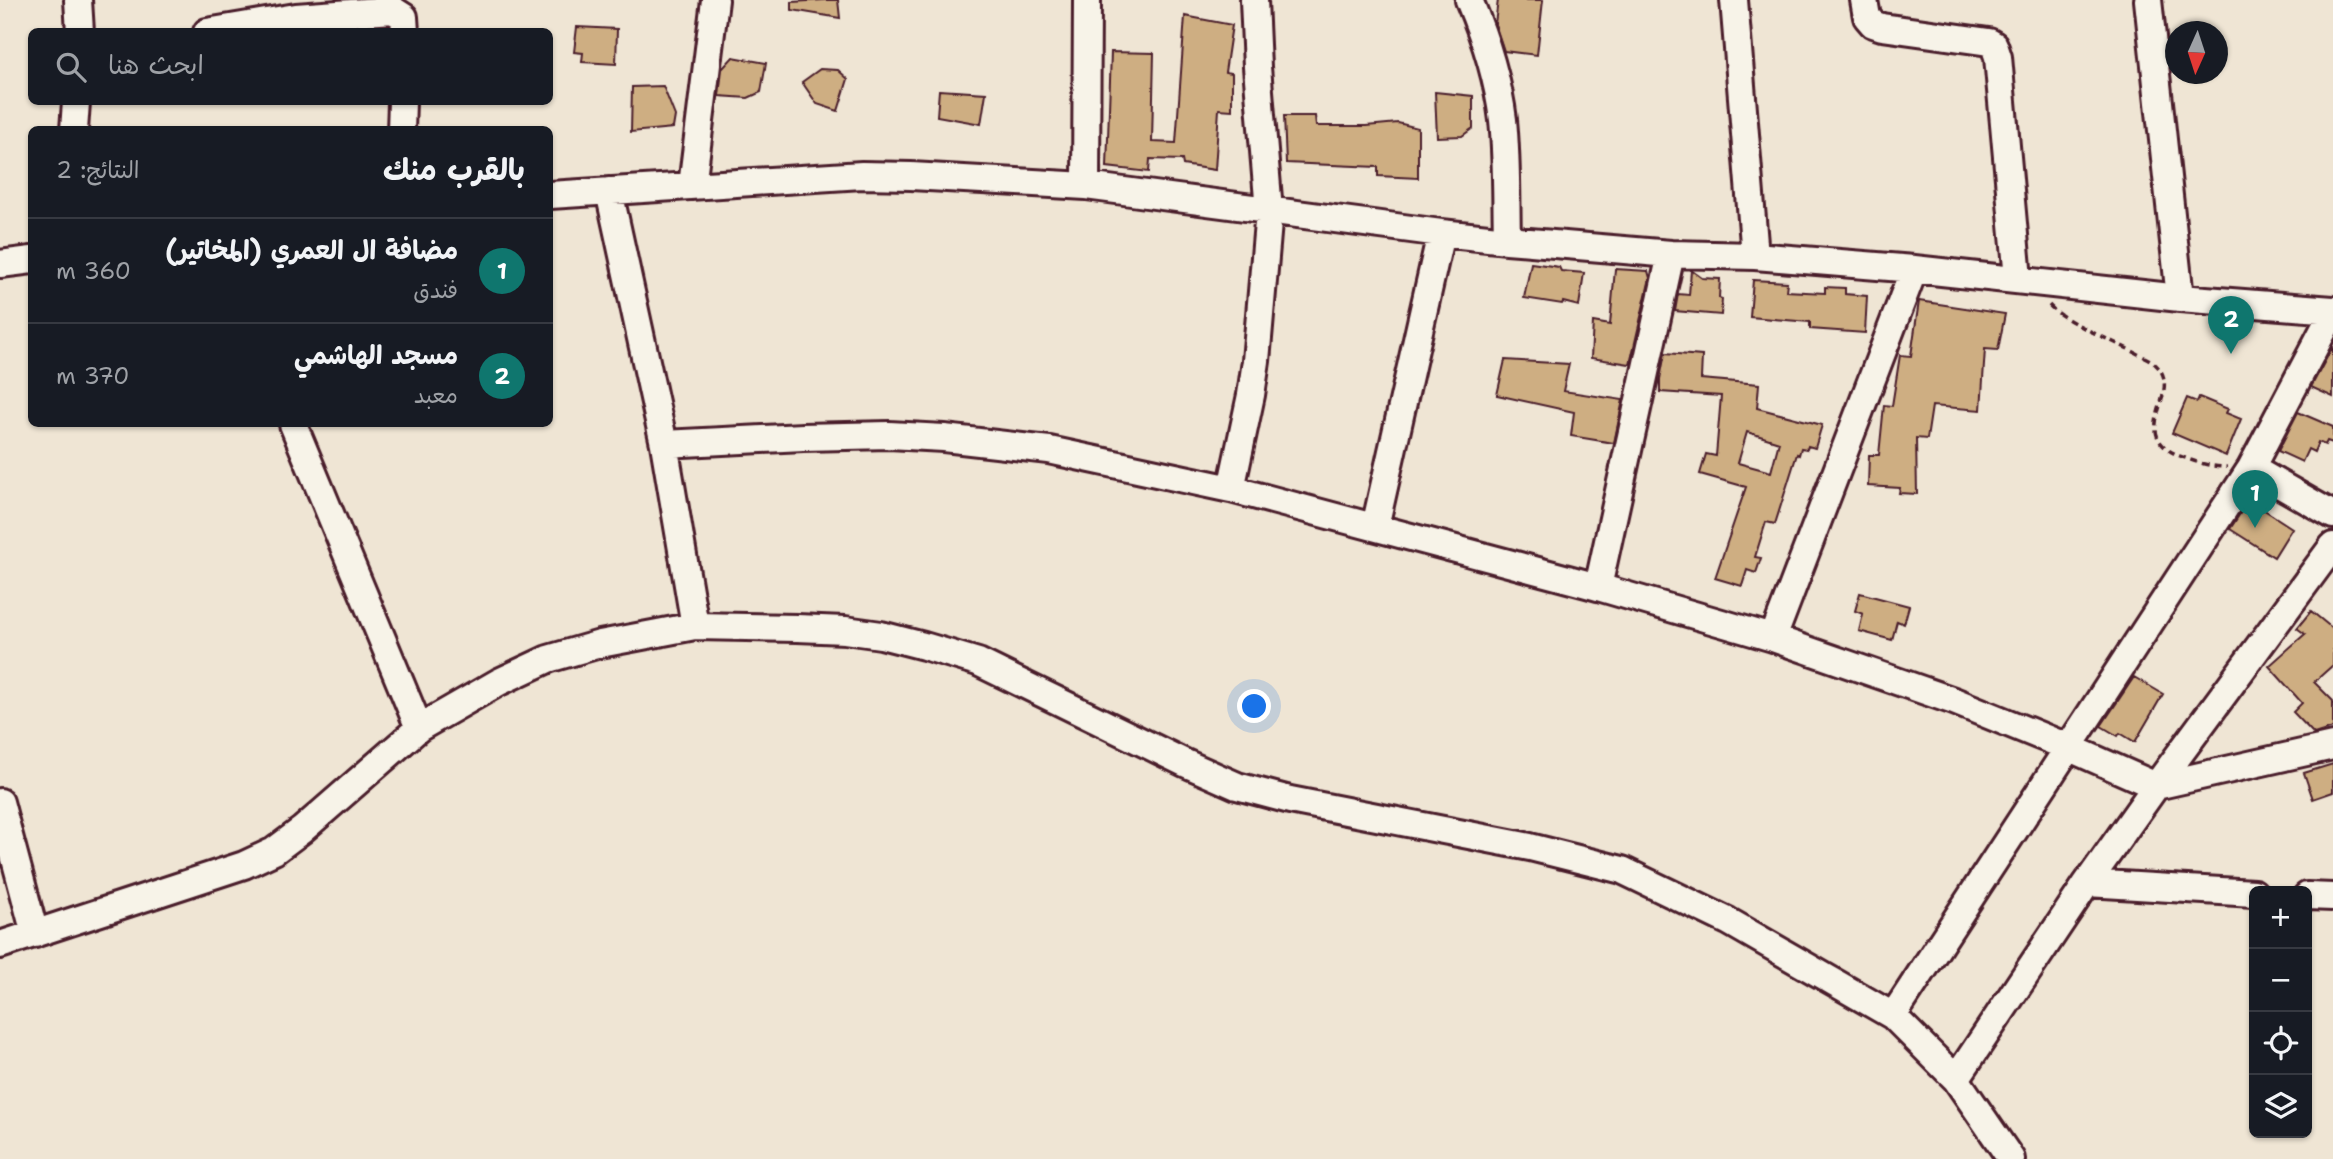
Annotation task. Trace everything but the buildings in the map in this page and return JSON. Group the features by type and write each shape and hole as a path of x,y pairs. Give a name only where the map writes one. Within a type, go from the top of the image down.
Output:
{"street":[{"path":"78,0 80,28"},
{"path":"692,186 715,0"},
{"path":"1086,187 1087,0"},
{"path":"1231,489 1256,362 1269,211 1256,67 1254,0"},
{"path":"1469,0 1499,92 1503,120 1507,240"},
{"path":"1734,0 1755,256"},
{"path":"1864,0 1867,17 1873,24 1989,42 1994,45 1998,57 2018,279"},
{"path":"2148,0 2180,298"},
{"path":"231,28 296,17 393,10 404,17 405,28"},
{"path":"74,126 76,105"},
{"path":"401,126 402,105"},
{"path":"553,194 862,175 1086,187 1507,240 1671,254 1755,256 1914,269 2180,298 2333,311 2251,468 1893,1016"},
{"path":"609,191 664,444 695,626"},
{"path":"1375,527 1441,233"},
{"path":"1598,587 1671,254"},
{"path":"0,264 28,260"},
{"path":"1773,638 1914,269"},
{"path":"294,427 419,728"},
{"path":"664,444 889,435 944,438 1049,450 1231,489 1598,587 1773,638 1954,701 2156,786 2333,746"},
{"path":"2251,468 2333,515"},
{"path":"1956,1079 2087,883 2333,546"},
{"path":"0,945 244,865 274,851 419,728 499,682 548,659 600,644 695,626 845,630 881,635 978,663 1185,764 1237,786 1290,800 1530,847 1622,870 1728,921 1893,1016 1956,1079 2009,1158"},
{"path":"0,802 35,934"},
{"path":"2087,883 2249,893"},
{"path":"2312,896 2333,897"}],"path":[{"path":"2046,283 2047,302 2051,308 2156,364 2164,376 2165,388 2156,416 2157,437 2162,446 2188,459 2216,467 2251,468"}],"place":[{"name":"مسجد الهاشمي","path":"2231,354"},
{"name":"مضافة ال العمري (المخاتير)","path":"2255,528"}]}
